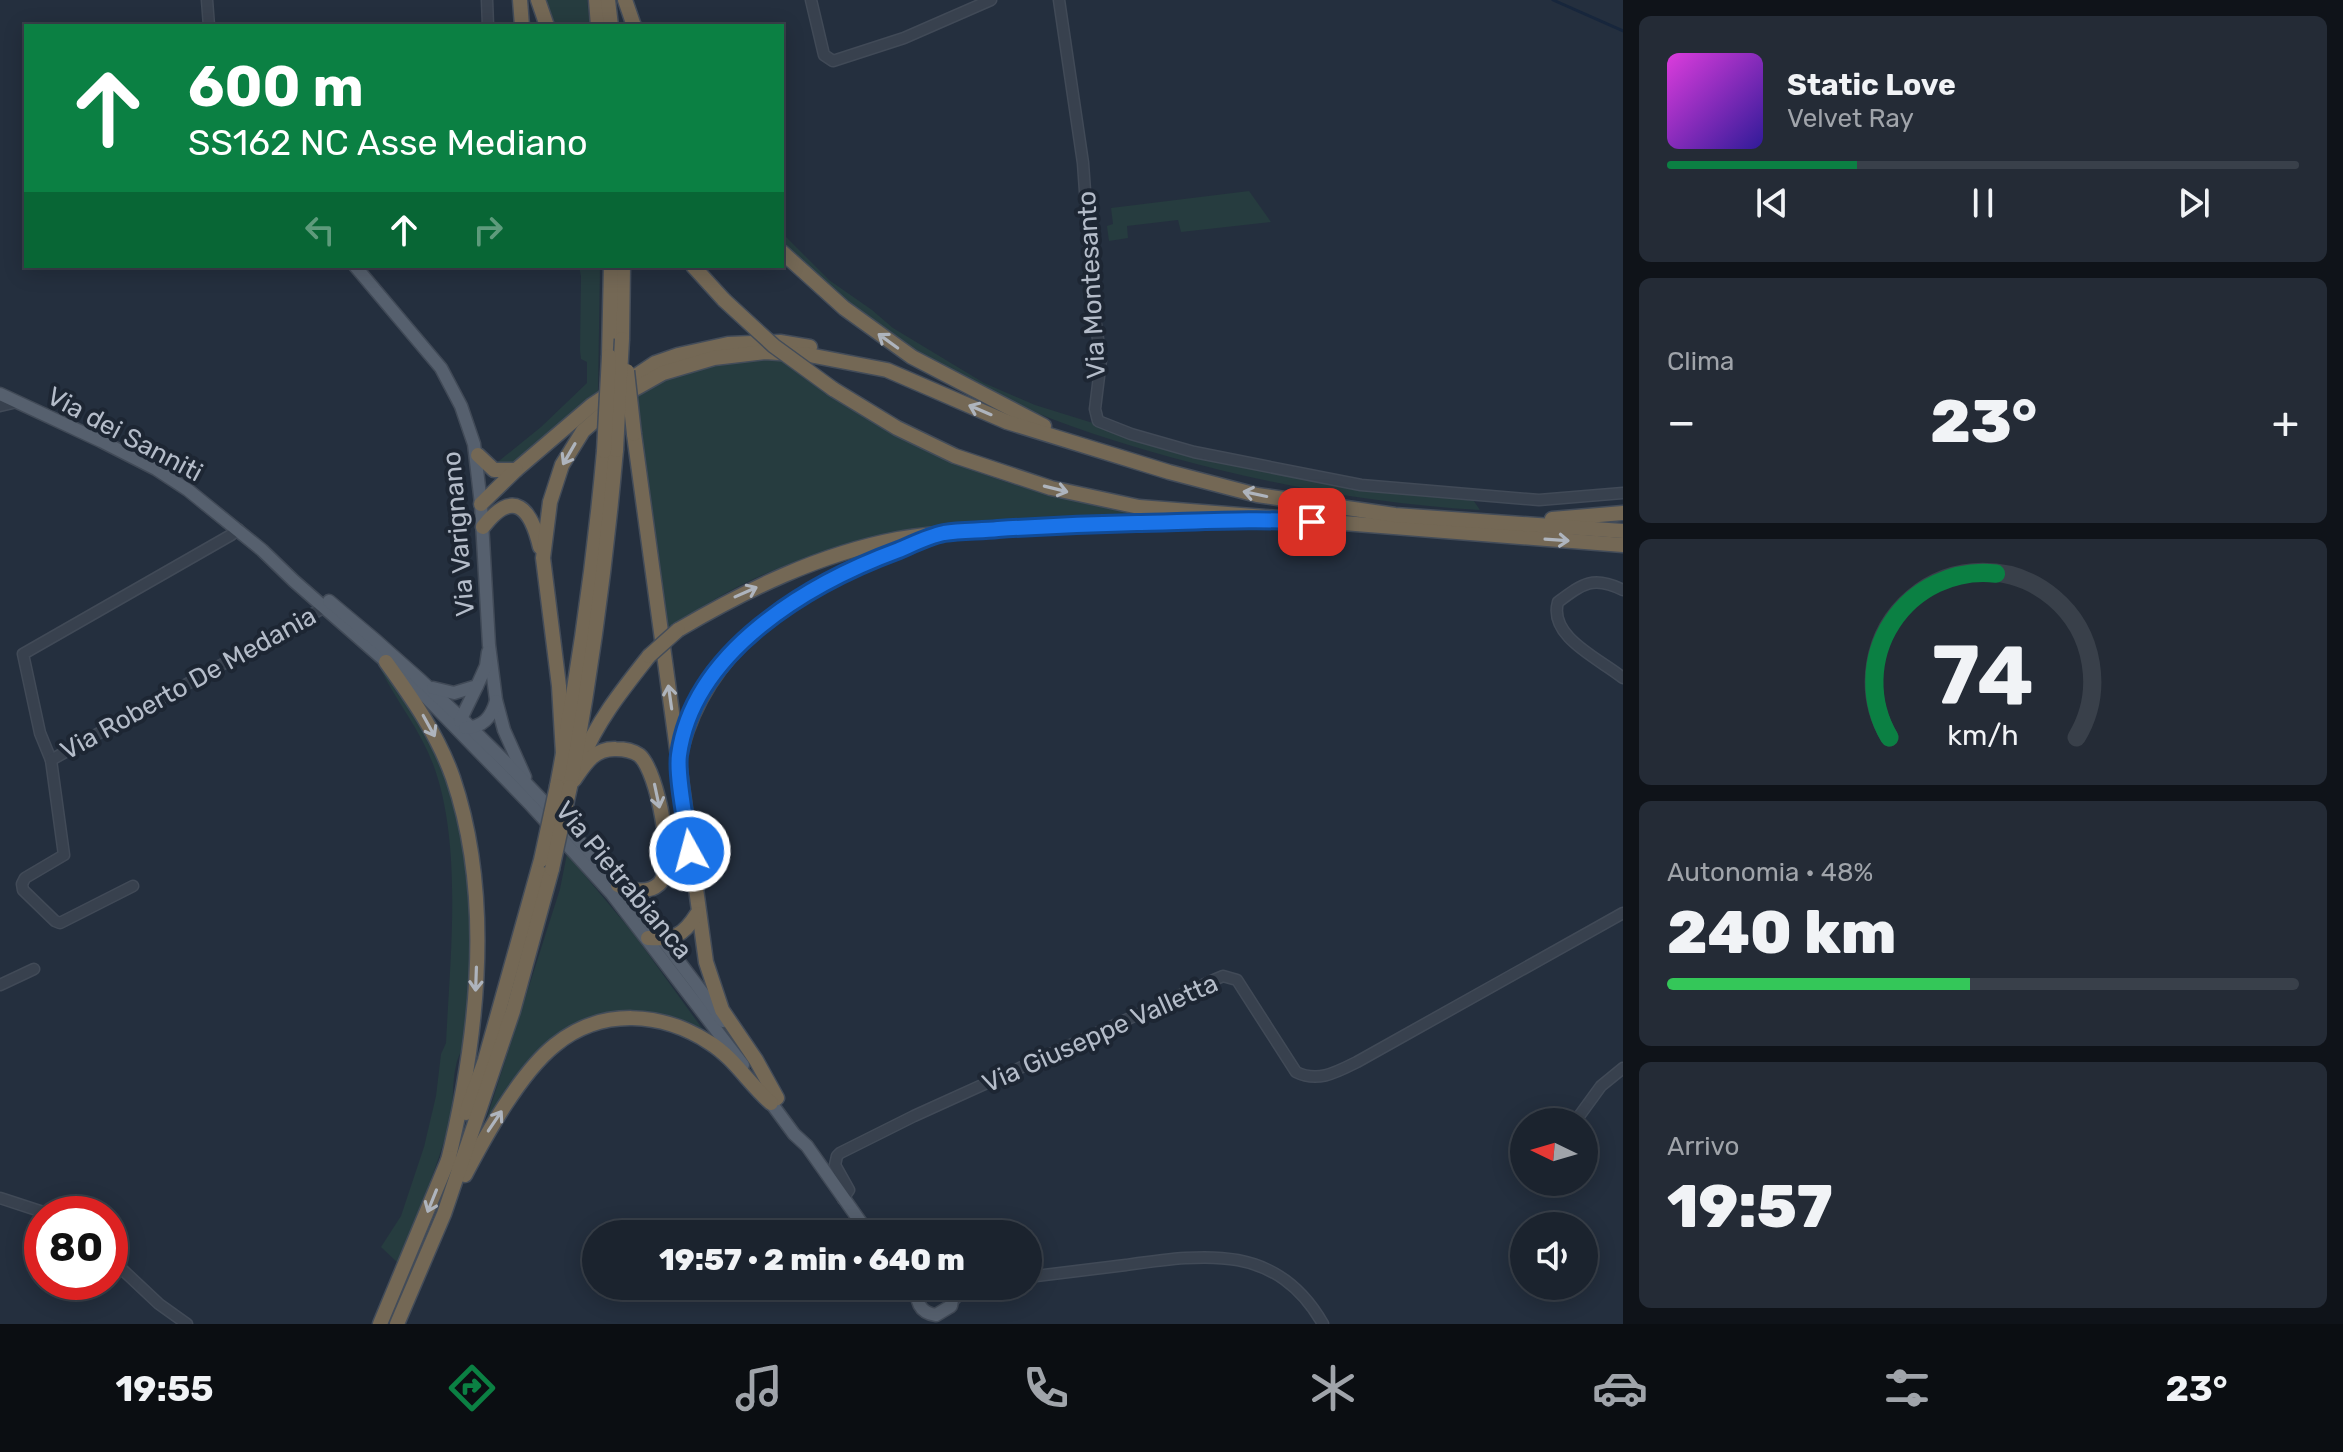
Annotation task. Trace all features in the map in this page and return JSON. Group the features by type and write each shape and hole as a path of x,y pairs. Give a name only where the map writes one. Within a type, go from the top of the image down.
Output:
{"highway":[{"path":"520,0 522,24"},
{"path":"538,0 546,24"},
{"path":"596,0 598,24"},
{"path":"608,0 611,24"},
{"path":"625,0 633,24"},
{"path":"784,254 844,308 912,357 1080,444"},
{"path":"397,1324 444,1214 513,1011 595,641 608,541 611,268"},
{"path":"563,754 578,676 610,451 622,339 623,268"},
{"path":"695,268 774,346 833,389 897,428 955,456 1051,488 1139,507 1623,545"},
{"path":"622,339 679,757 697,914 706,962 722,1010 756,1060 774,1100"},
{"path":"481,504 592,405 655,363 728,344 780,342 827,349 887,370 1007,422 1169,472 1257,495 1347,510 1623,531"},
{"path":"543,558 550,502 562,465 583,431 644,382 714,358 765,352 809,355 887,370"},
{"path":"478,455 494,470 516,470"},
{"path":"483,527 492,515 504,508 514,507 525,510 536,527 543,558 559,686 564,787"},
{"path":"1499,522 1623,513"},
{"path":"564,787 617,696 649,656 678,630 734,597 784,575 897,539 942,533 1066,524 1218,522 1257,518"},
{"path":"679,757 687,724 701,694 728,657 763,623 822,583 875,558 942,533"},
{"path":"386,662 427,722 453,777 465,822 474,886 477,924 473,1028 459,1117 447,1165"},
{"path":"564,787 588,759 606,749 624,749 639,755 653,778 667,865 665,874 660,883 642,891 618,885"},
{"path":"380,1324 447,1165 485,1060 546,865"},
{"path":"654,939 680,935 697,914"},
{"path":"444,1214 486,1134 521,1083 556,1044 594,1023 642,1017 675,1024 712,1044 774,1100"}],"main road":[{"name":"Via Varignano","path":"357,268 441,368 461,406 478,455 489,645 496,700 504,730 530,788"},
{"name":"Via dei Sanniti","path":"0,394 171,478 238,529 386,662"},
{"name":"Via dei Sanniti","path":"262,550 279,559 373,636 429,687"},
{"name":"Via Varignano","path":"459,722 486,666 489,645"},
{"name":"Via Pietrabianca","path":"386,662 459,722"},
{"path":"429,687 454,693 477,686"},
{"name":"Via Pietrabianca","path":"429,687 654,939"},
{"path":"459,722 472,728 484,723 491,716 496,700"},
{"name":"Via Pietrabianca","path":"472,728 618,885 859,1220"},
{"path":"918,1300 920,1307 932,1319 949,1312"}],"street":[{"path":"207,0 209,24"},
{"path":"487,0 488,24"},
{"path":"811,0 824,55 833,61 904,38 991,0"},
{"name":"Via Montesanto","path":"1059,0 1083,163 1093,304 1101,360 1095,409 1098,421 1194,452 1361,485 1539,500 1623,493"},
{"path":"0,406 17,402"},
{"name":"Via Roberto De Medania","path":"133,886 60,923 23,890 25,878 64,855 51,760 40,733 23,654 238,529"},
{"path":"1623,590 1601,581 1581,585 1558,602 1556,616 1563,634 1623,678"},
{"name":"Via Roberto De Medania","path":"51,760 325,607"},
{"name":"Via Giuseppe Valletta","path":"843,1199 849,1190 835,1165 840,1153 914,1116 1223,976 1237,980 1296,1072 1313,1078 1326,1076 1357,1062 1623,913"},
{"path":"0,985 34,969"},
{"path":"1584,1108 1595,1092 1623,1068"},
{"path":"0,1198 24,1206"},
{"path":"1042,1275 1171,1258 1234,1258 1272,1272 1287,1282 1306,1300 1323,1324"},
{"path":"128,1275 159,1304 187,1324"}],"green space":[{"path":"544,0 587,0 590,24 552,24"},
{"path":"1249,191 1271,222 1181,232 1178,220 1127,226 1128,238 1109,241 1107,226 1113,224 1111,208"},
{"path":"784,235 829,280 893,328 984,383 1035,405 1199,456 1471,497 1480,510 1324,492 1209,467 1071,426 1006,400 944,369 879,327 829,288 784,247"},
{"path":"579,268 600,268 598,391 515,464 494,465 541,427 587,383 587,362 581,359 580,350"},
{"path":"778,357 857,411 945,458 1019,486 1133,514 949,526 831,550 774,570 719,597 666,632 636,391 705,366"},
{"path":"380,668 384,668 419,721 443,771 462,847 472,931 470,1010 464,1043 457,1060 451,1114 434,1171 398,1263 381,1247 401,1216 424,1147 436,1096 441,1054 446,1043 452,938 451,865 442,795 433,764"},
{"path":"567,854 633,933 704,1031 680,1019 640,1012 626,1012 576,1025 484,1127 560,889"}],"waterway":[{"path":"1553,0 1623,31"}],"route":[{"path":"690,851 679,757 687,724 701,694 728,657 763,623 822,583 875,558 942,533 1066,524 1218,522 1257,518 1312,522"}]}
